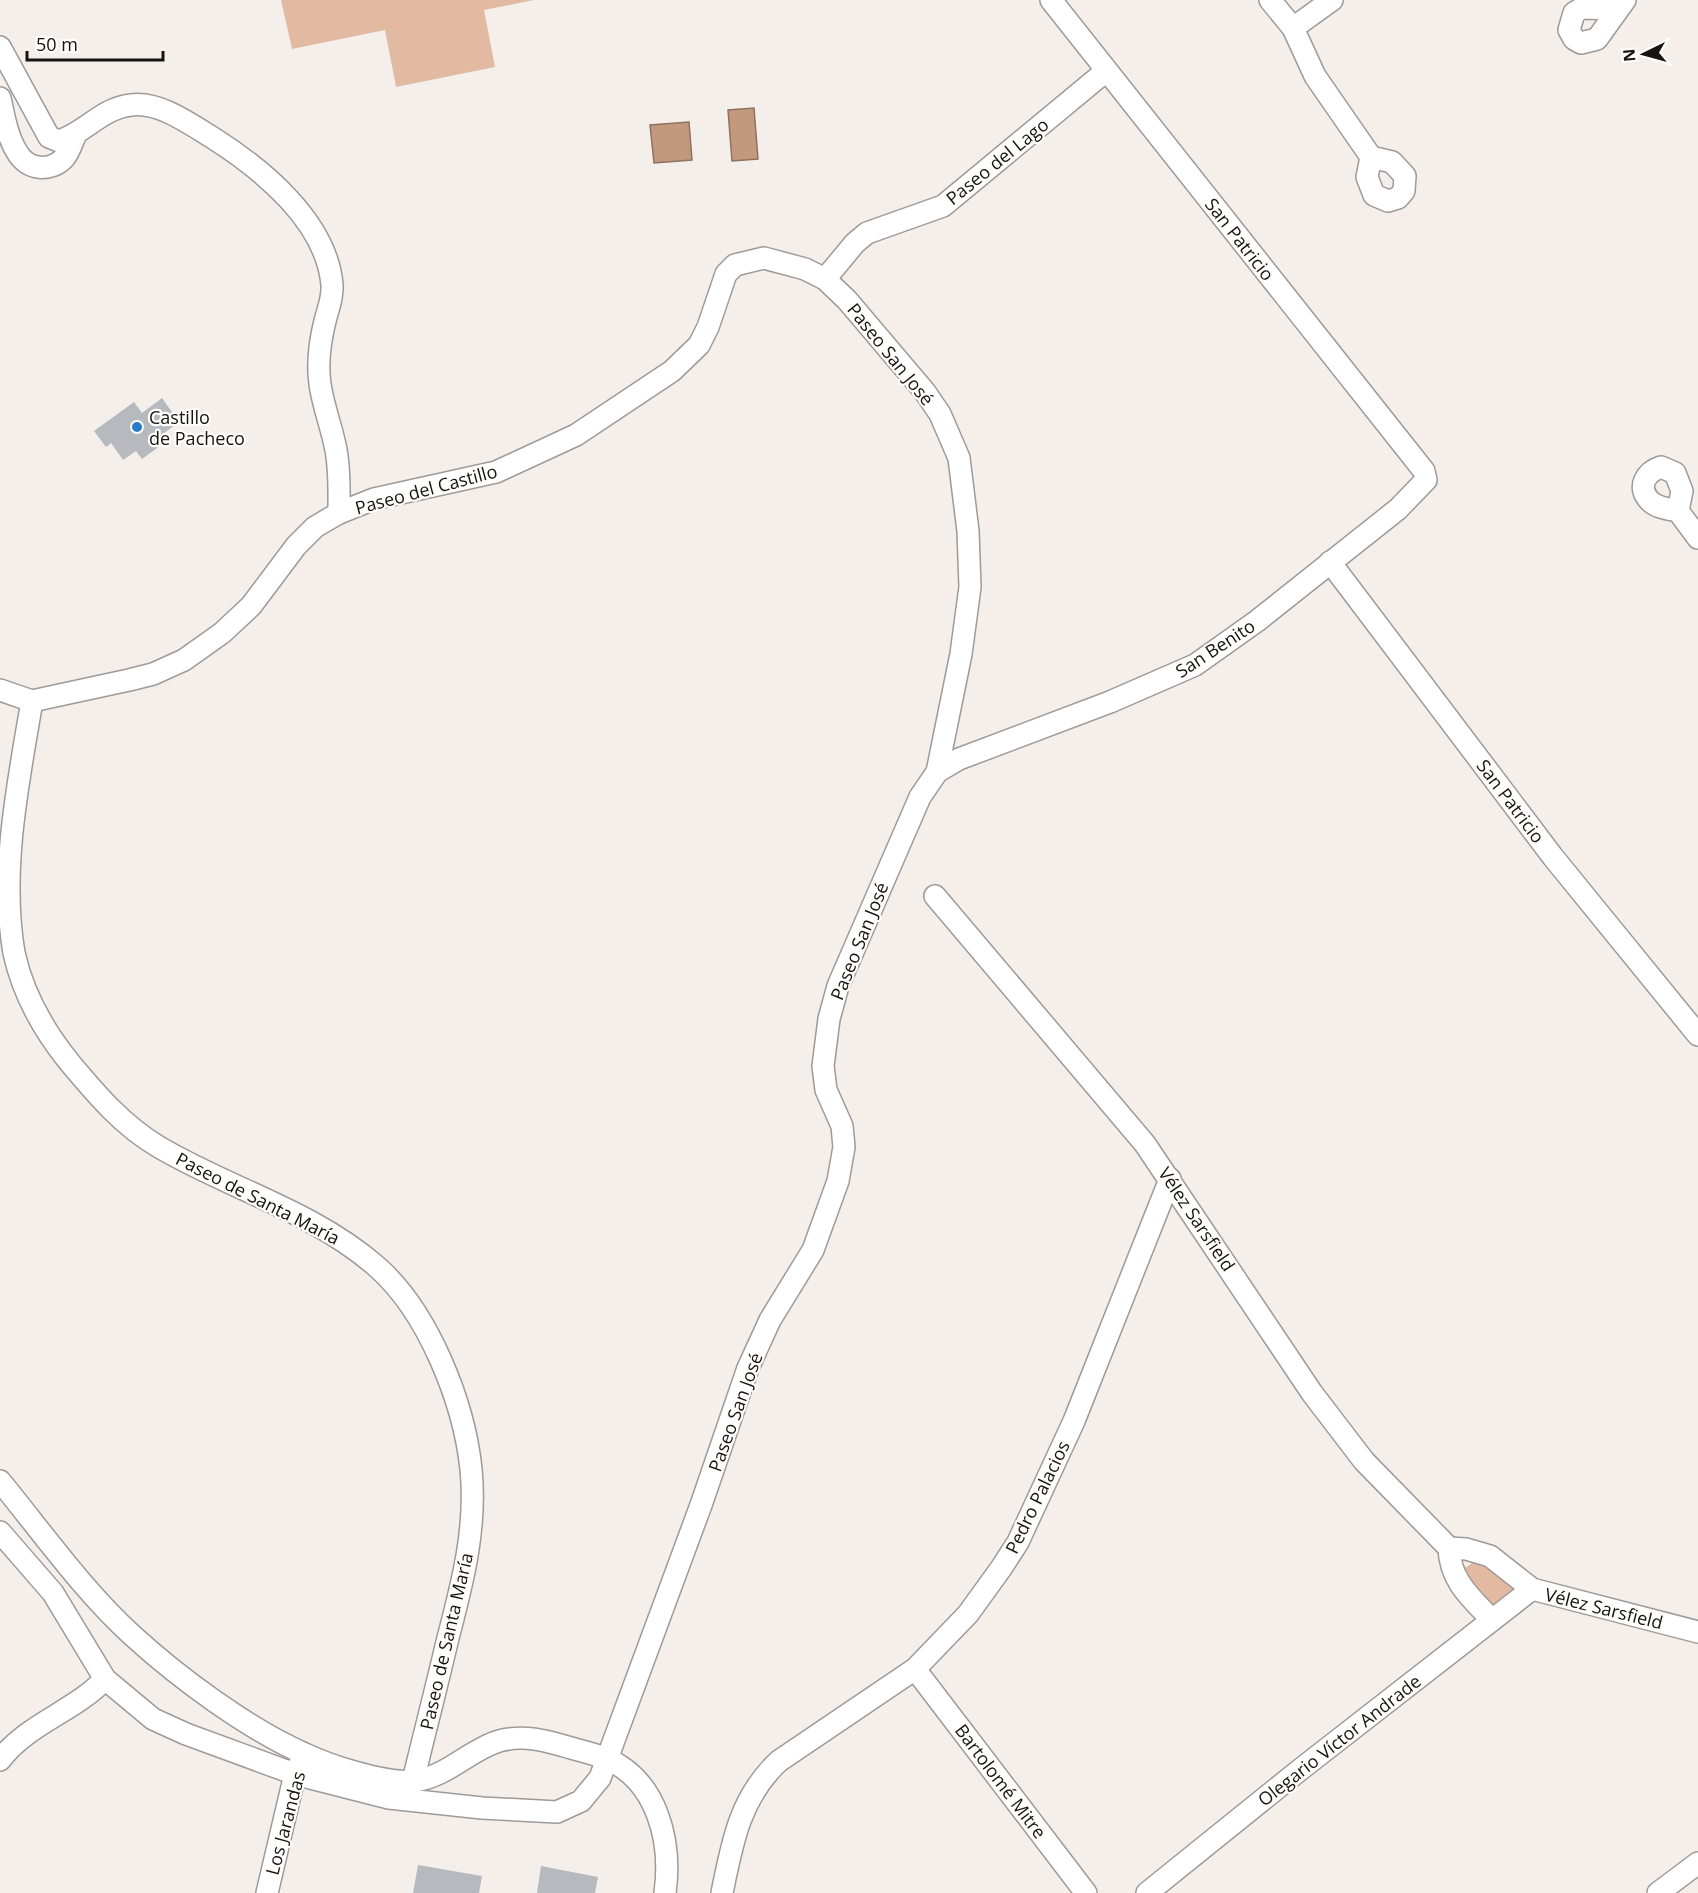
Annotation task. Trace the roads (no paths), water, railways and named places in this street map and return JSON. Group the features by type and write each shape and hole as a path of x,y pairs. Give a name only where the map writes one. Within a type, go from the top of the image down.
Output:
{"street":[{"name":"San Patricio","path":"1051,0 1424,471 1426,480"},
{"path":"1270,0 1293,28 1315,76 1371,157"},
{"path":"1293,28 1332,0"},
{"path":"0,47 26,98 50,137 59,141 75,136 103,115 120,106 133,104 150,106 167,112 229,148 273,180 296,209 316,237 332,285 319,365 320,384 336,452 339,513"},
{"name":"Paseo del Lago","path":"825,279 855,243 867,233 943,206 1106,71"},
{"path":"26,98 1,103 10,137 18,154 32,166 46,168 56,165 66,156 75,136"},
{"name":"Paseo del Castillo","path":"32,701 153,674 199,650 251,606 296,546 315,527 339,513 374,499 496,472 576,435 615,411 672,371 699,345 708,327 726,274 735,265 764,258 781,261 825,279"},
{"name":"Paseo San José","path":"0,1532 53,1593 105,1679 153,1719 295,1774 389,1798 532,1813 557,1812 581,1801 600,1778 701,1504 748,1368 770,1320 813,1250 838,1182 844,1147 842,1126 826,1090 823,1066 829,1019 838,986 920,797 937,772 961,654 970,587 968,531 959,458 945,423 925,392 847,300 825,279"},
{"name":"San Benito","path":"937,772 959,759 1110,702 1188,668 1238,634 1398,509 1426,480"},
{"path":"1678,511 1698,538"},
{"name":"San Patricio","path":"1330,562 1553,856 1698,1035"},
{"path":"0,690 32,701"},
{"name":"Paseo de Santa María","path":"32,701 10,834 9,915 21,981 39,1017 59,1049 103,1103 158,1147 336,1235 378,1268 409,1303 444,1367 463,1424 471,1468 473,1513 466,1568 413,1781"},
{"name":"Vélez Sarsfield","path":"935,896 1096,1084 1170,1179 1318,1401 1364,1461 1449,1548 1466,1549 1491,1556 1532,1589 1698,1632"},
{"name":"Pedro Palacios","path":"722,1893 734,1831 763,1775 778,1761 915,1669 968,1614 1018,1542 1074,1421 1170,1179"},
{"path":"0,1481 132,1636 232,1712 304,1754 364,1775 413,1781 440,1775 499,1741 523,1738 545,1740 606,1759 621,1767 644,1789 658,1814 666,1841 668,1872 665,1893"},
{"path":"1449,1548 1449,1563 1456,1581 1492,1620"},
{"name":"Olegario Víctor Andrade","path":"1147,1893 1532,1589"},
{"name":"Bartolomé Mitre","path":"915,1669 1086,1893"},
{"path":"0,1760 55,1715 90,1696 105,1679"},
{"name":"Los Jarandas","path":"267,1893 295,1774 304,1754"},
{"path":"1658,1893 1698,1863"}],"place":[{"name":"Castillo de Pacheco","path":"137,427"}]}
